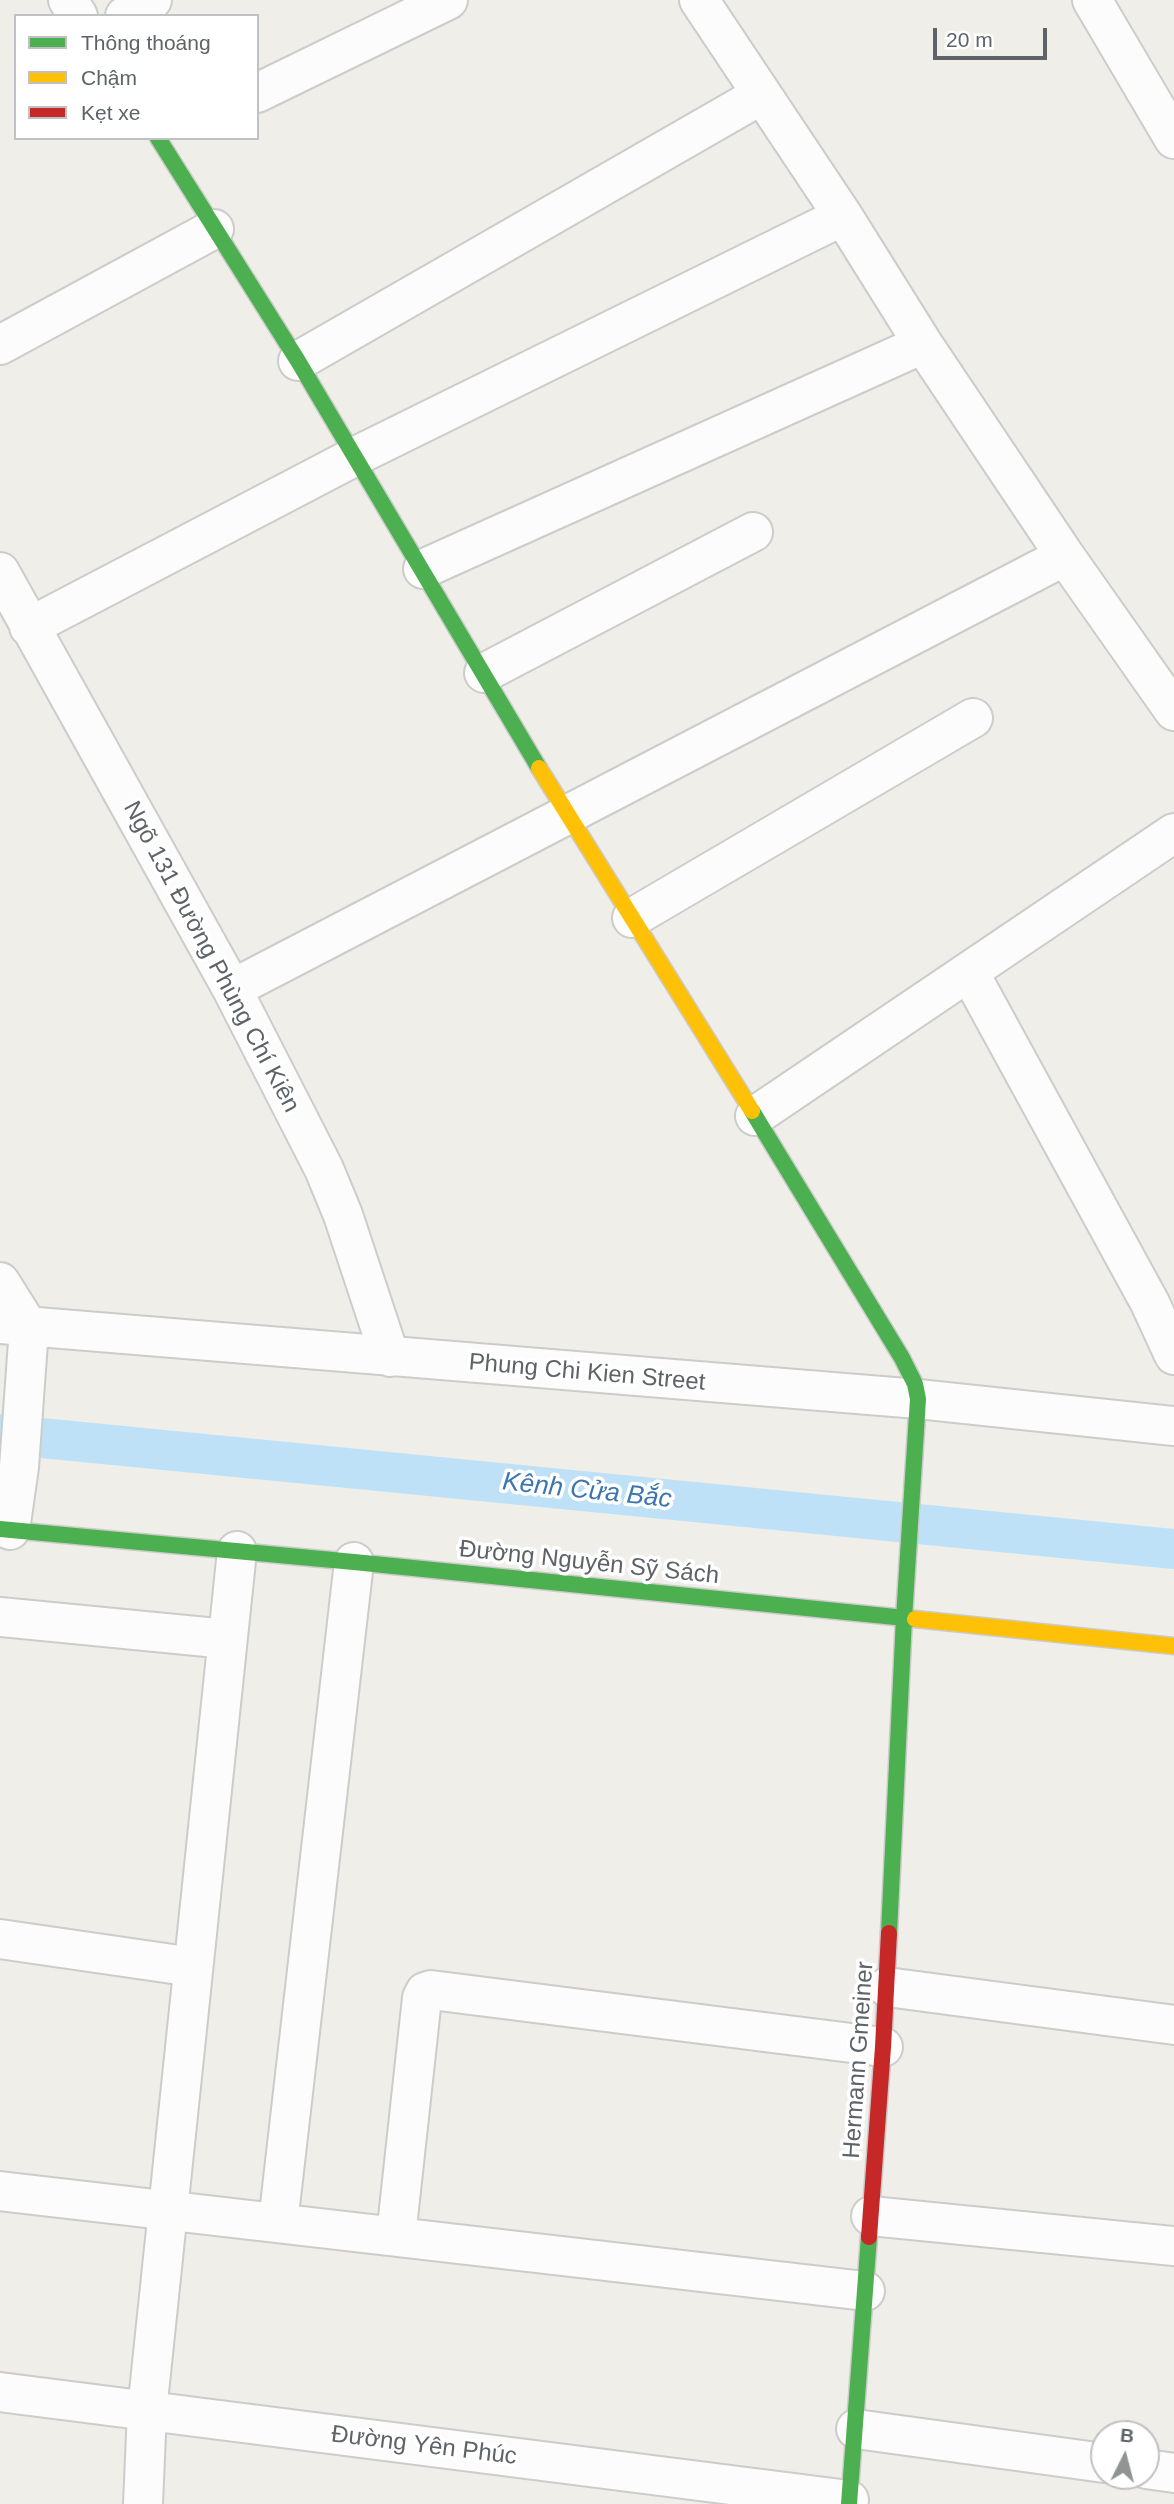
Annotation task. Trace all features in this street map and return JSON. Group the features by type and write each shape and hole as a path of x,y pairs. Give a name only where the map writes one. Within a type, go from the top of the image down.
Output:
{"street":[{"path":"128,14 152,0"},
{"path":"259,92 448,0"},
{"path":"699,0 843,216 923,344 1065,556 1174,711"},
{"path":"1092,0 1174,139"},
{"path":"298,361 761,95"},
{"path":"162,140 356,456 567,815 902,1358 915,1384 918,1399"},
{"path":"29,627 356,456 843,216"},
{"path":"0,345 214,229"},
{"path":"423,569 923,344"},
{"path":"484,673 753,532"},
{"path":"232,989 1065,556"},
{"name":"Ngõ 131 Đường Phùng Chí Kiên","path":"0,572 232,989 324,1169 343,1215 390,1357"},
{"path":"632,918 973,718"},
{"path":"755,1116 1174,833"},
{"path":"969,972 1150,1303 1174,1355"},
{"path":"0,1282 19,1337 19,1467 5,1529"},
{"name":"Phung Chi Kien Street","path":"19,1337 390,1357 918,1399 1174,1426"},
{"name":"Hermann Gmeiner","path":"849,2502 887,1987 904,1618 918,1399"},
{"name":"Đường Nguyễn Sỹ Sách","path":"5,1529 1174,1646"},
{"path":"143,2504 147,2411 237,1551"},
{"path":"278,2222 354,1562"},
{"path":"0,1617 227,1639"},
{"path":"0,1939 193,1967"},
{"path":"887,1987 1174,2025"},
{"path":"396,2236 422,1998 425,1992 431,1990 883,2047"},
{"path":"0,2191 865,2291"},
{"path":"871,2216 1174,2246"},
{"name":"Đường Yên Phúc","path":"0,2392 849,2502"},
{"path":"856,2429 1090,2461"}],"waterway":[{"name":"Kênh Cửa Bắc","path":"0,1434 1174,1549"}],"traffic: fast":[{"path":"159,140 298,361 539,768"},
{"path":"752,1111 902,1358 915,1384 918,1399 904,1618 889,1933"},
{"path":"0,1529 915,1619"},
{"path":"849,2504 869,2237"}],"traffic: slow":[{"path":"539,768 752,1111"},
{"path":"915,1619 1174,1646"}],"traffic: jam":[{"path":"869,2237 889,1933"}]}
